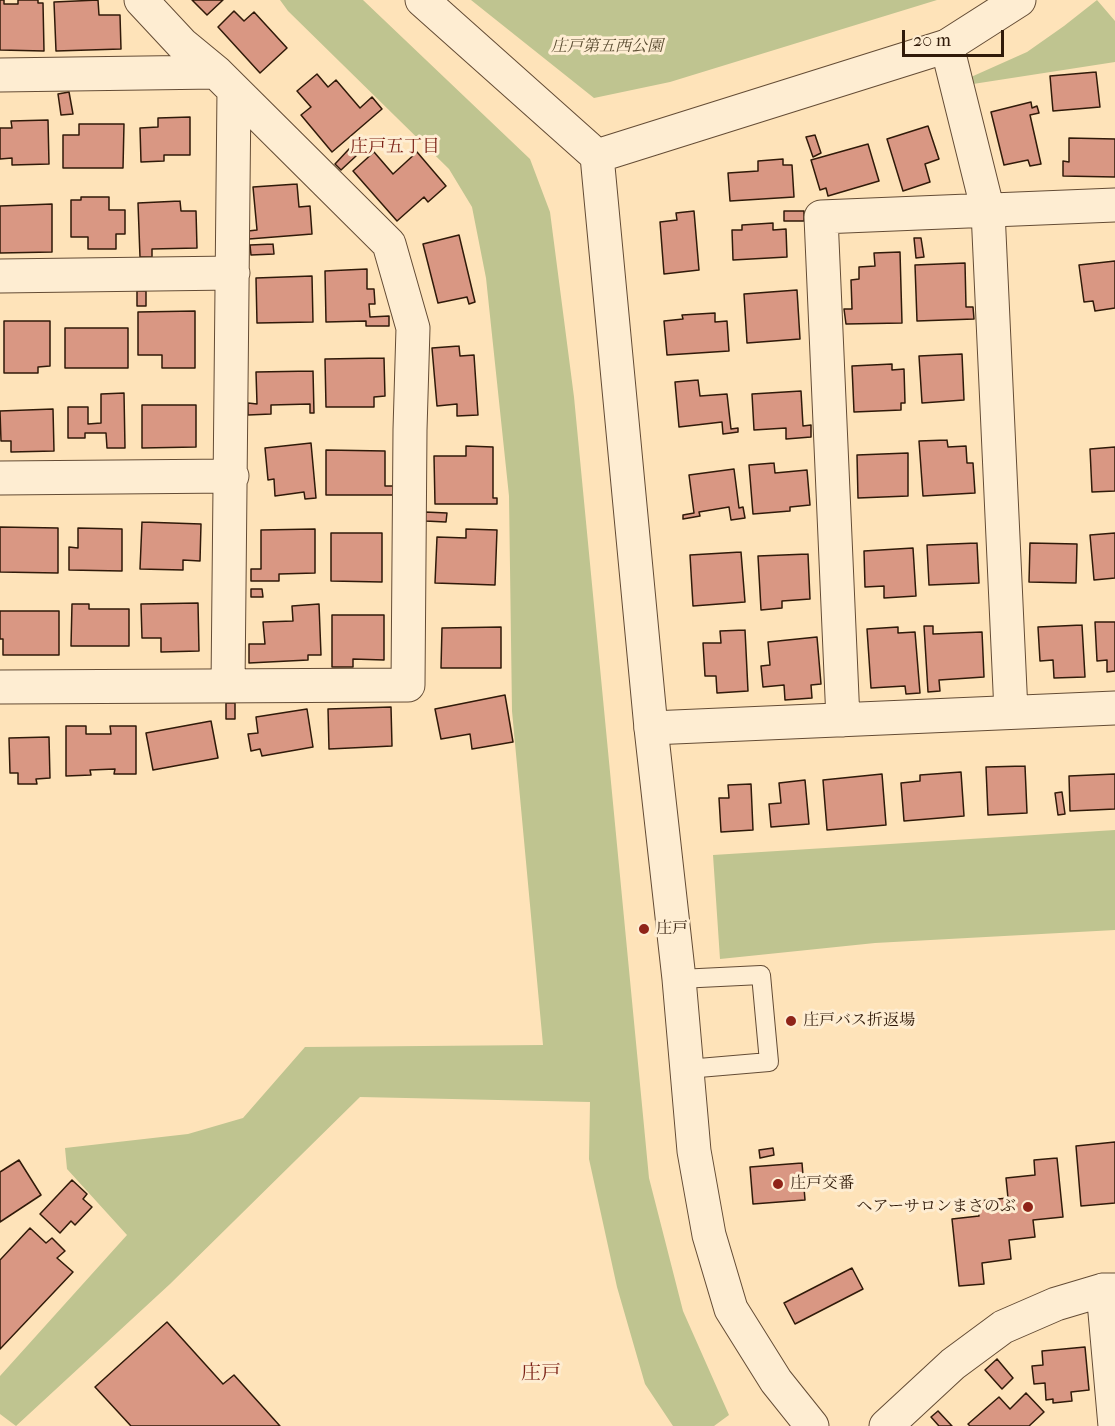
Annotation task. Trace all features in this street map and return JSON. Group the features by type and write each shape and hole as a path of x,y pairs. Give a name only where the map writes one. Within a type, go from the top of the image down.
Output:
{"street":[{"path":"0,687 408,685 413,328 389,244 225,81 182,44 141,0"},
{"path":"422,0 597,156 694,1151 707,1224 732,1309 776,1381 812,1426"},
{"path":"597,156 947,46 1019,0"},
{"path":"947,46 988,210 1011,712"},
{"path":"0,75 225,81"},
{"path":"225,81 233,273 228,685"},
{"path":"843,720 821,217 1115,205"},
{"path":"0,276 233,273"},
{"path":"0,478 232,476"},
{"path":"651,728 1115,708"},
{"path":"886,1426 953,1364 1003,1327 1056,1304 1109,1290 1115,1426"}],"lane":[{"path":"679,979 761,975 769,1062 687,1069"}],"green space":[{"path":"280,0 363,0 530,159 550,212 574,397 649,1178 683,1311 729,1415 714,1426 673,1426 645,1384 617,1287 589,1159 590,1102 360,1097 170,1284 16,1426 0,1414 0,1376 127,1235 67,1169 65,1148 188,1134 243,1118 305,1047 543,1045 512,711 509,496 486,278 472,207 449,169 288,11"},
{"name":"庄戸第五西公園","path":"471,0 937,0 670,82 594,98"},
{"path":"1097,0 1115,21 1115,62 973,84 971,77 1027,52"},
{"path":"1115,830 1115,930 875,943 720,959 713,855"}],"building":[{"path":"0,0 4,0 4,4 18,4 18,0 38,0 38,3 43,3 44,51 0,50"},
{"path":"98,0 99,15 120,15 121,49 56,51 54,2"},
{"path":"192,0 223,0 207,15"},
{"path":"234,11 244,21 254,12 287,48 260,73 218,27"},
{"path":"1096,72 1100,107 1053,111 1050,76"},
{"path":"317,74 328,87 336,80 360,108 372,97 382,109 332,152 301,115 311,107 297,91"},
{"path":"69,92 73,114 61,115 58,94"},
{"path":"1031,102 1032,108 1037,106 1039,113 1030,115 1041,164 1030,166 1028,160 1004,165 991,112"},
{"path":"190,117 190,155 164,155 164,161 141,162 140,128 158,127 158,118"},
{"path":"48,120 49,164 12,165 12,158 0,159 0,128 12,128 11,121"},
{"path":"79,124 124,124 123,168 63,168 63,135 79,135"},
{"path":"928,126 939,159 925,164 930,182 903,191 887,139"},
{"path":"815,135 821,153 813,157 806,137"},
{"path":"1069,138 1115,139 1115,177 1063,176 1063,161 1069,162"},
{"path":"868,144 879,181 828,196 826,188 820,190 811,160"},
{"path":"349,149 356,156 341,170 335,164"},
{"path":"374,152 393,174 417,152 446,186 428,202 424,197 397,221 353,171"},
{"path":"783,159 783,165 792,165 794,197 730,201 728,173 758,171 758,161"},
{"path":"297,184 299,207 310,206 312,234 249,239 248,231 257,230 253,187"},
{"path":"81,197 109,197 109,210 125,210 125,234 116,234 116,249 88,249 88,237 71,237 71,200 81,200"},
{"path":"180,201 181,211 196,211 197,248 152,249 152,257 140,257 138,203"},
{"path":"52,204 52,252 0,253 0,206"},
{"path":"694,211 699,270 664,274 660,222 677,220 676,213"},
{"path":"784,211 804,211 804,221 784,221"},
{"path":"773,223 773,230 786,229 787,257 733,260 732,230 742,230 742,225"},
{"path":"459,235 475,302 469,304 467,297 438,303 423,244"},
{"path":"914,238 921,238 924,257 916,258"},
{"path":"273,244 274,254 251,255 250,245"},
{"path":"900,252 902,323 846,324 844,309 852,309 851,280 859,279 859,267 875,266 874,253"},
{"path":"1115,261 1115,308 1095,311 1093,301 1084,302 1079,265"},
{"path":"965,263 966,307 973,307 974,319 917,321 915,265"},
{"path":"367,269 367,289 374,289 375,304 369,304 370,317 389,316 389,326 366,326 366,321 326,322 325,271"},
{"path":"312,276 313,322 257,323 256,278"},
{"path":"797,290 800,339 747,343 744,294"},
{"path":"137,291 146,291 146,306 137,306"},
{"path":"195,311 195,368 162,368 162,355 138,355 138,312"},
{"path":"715,313 715,322 727,321 729,351 667,355 664,321 683,319 682,315"},
{"path":"4,321 50,321 50,366 38,367 38,373 4,373"},
{"path":"65,328 128,328 128,368 65,368"},
{"path":"459,346 460,356 474,355 478,415 457,416 457,404 437,406 432,348"},
{"path":"962,354 964,400 922,403 919,356"},
{"path":"384,358 385,396 374,397 374,407 326,407 325,359"},
{"path":"892,364 892,370 904,369 905,403 901,403 901,410 854,412 852,366"},
{"path":"313,371 314,413 310,413 310,404 271,405 271,414 248,415 248,403 257,404 256,372"},
{"path":"698,380 700,396 727,394 731,429 738,428 738,432 723,434 722,422 679,427 675,382"},
{"path":"801,391 803,426 811,425 811,437 786,439 786,428 754,430 752,394"},
{"path":"124,393 125,448 107,448 106,433 85,433 85,438 68,438 68,407 88,407 88,424 101,423 101,394"},
{"path":"142,405 196,405 196,447 142,448"},
{"path":"53,409 54,451 11,452 11,441 1,441 0,411"},
{"path":"947,440 948,447 966,446 967,463 973,463 975,493 923,496 919,441"},
{"path":"311,443 316,498 305,499 304,492 275,496 274,479 268,480 265,448"},
{"path":"466,446 493,447 493,498 497,498 497,504 435,504 434,456 466,456"},
{"path":"1115,447 1115,491 1092,492 1090,449"},
{"path":"326,450 385,451 385,486 394,486 394,495 326,495"},
{"path":"908,453 908,496 858,498 857,455"},
{"path":"774,463 775,473 807,470 810,505 790,507 790,511 753,514 749,465"},
{"path":"734,469 739,508 743,507 745,518 731,520 729,507 699,512 700,516 683,519 683,515 694,513 689,475"},
{"path":"425,512 447,513 446,522 425,521"},
{"path":"142,522 201,524 200,561 183,560 183,570 140,569"},
{"path":"0,527 58,528 58,573 0,572"},
{"path":"78,528 122,529 122,571 69,570 69,547 78,548"},
{"path":"315,529 315,573 279,574 279,581 251,581 251,569 261,569 261,530"},
{"path":"466,529 497,530 495,585 435,583 437,537 466,538"},
{"path":"331,533 382,533 382,582 331,581"},
{"path":"1115,533 1115,578 1094,580 1090,535"},
{"path":"977,543 979,583 929,585 927,545"},
{"path":"1030,543 1077,544 1076,583 1029,582"},
{"path":"913,548 916,596 884,598 884,586 865,587 864,551"},
{"path":"741,552 745,602 693,606 690,555"},
{"path":"808,554 810,599 782,601 782,608 761,610 758,556"},
{"path":"251,589 262,589 263,597 251,597"},
{"path":"198,603 199,651 161,652 161,638 142,638 141,604"},
{"path":"72,604 89,604 89,609 129,609 129,646 71,646"},
{"path":"319,604 321,655 308,655 308,660 249,663 249,644 265,644 263,622 293,621 292,606"},
{"path":"0,611 59,611 59,655 3,655 3,639 0,639"},
{"path":"332,615 384,615 384,660 353,659 353,667 332,667"},
{"path":"1095,622 1115,622 1115,671 1107,672 1107,660 1097,661"},
{"path":"1082,625 1085,677 1054,678 1053,660 1040,661 1038,627"},
{"path":"924,626 933,626 933,634 982,632 984,677 939,680 940,691 928,692"},
{"path":"501,627 501,668 441,668 442,628"},
{"path":"898,627 898,633 915,632 920,693 906,694 905,686 871,688 867,629"},
{"path":"745,630 748,691 717,693 716,676 705,676 703,643 721,643 720,631"},
{"path":"817,637 821,684 811,685 812,698 785,700 784,685 763,687 761,666 770,665 768,642"},
{"path":"505,695 513,742 472,749 470,734 441,739 435,709"},
{"path":"226,703 235,703 235,719 226,719"},
{"path":"391,707 392,746 329,749 328,709"},
{"path":"307,709 313,747 262,756 260,749 251,751 248,734 258,733 256,717"},
{"path":"211,721 218,758 153,770 146,733"},
{"path":"66,726 86,726 86,734 111,734 110,726 136,726 136,774 114,774 115,769 90,770 91,775 66,776"},
{"path":"49,737 50,778 36,779 37,784 18,784 18,773 10,773 9,738"},
{"path":"1025,766 1027,813 988,815 986,767"},
{"path":"961,772 964,816 904,821 901,783 920,781 920,775"},
{"path":"882,774 886,825 827,830 823,780"},
{"path":"1115,774 1115,809 1070,811 1069,776"},
{"path":"805,780 809,824 771,827 769,804 781,803 779,783"},
{"path":"751,784 753,830 721,832 719,798 729,798 728,785"},
{"path":"1062,792 1065,814 1058,815 1055,793"},
{"path":"1115,1142 1115,1203 1081,1206 1076,1146"},
{"path":"773,1148 774,1155 760,1158 759,1150"},
{"path":"1057,1158 1063,1217 1033,1220 1035,1237 1009,1240 1011,1259 982,1263 984,1284 959,1286 952,1219 979,1216 977,1201 1008,1198 1006,1178 1035,1175 1034,1160"},
{"path":"19,1160 41,1195 0,1222 0,1172"},
{"name":"庄戸交番","path":"802,1163 805,1200 753,1204 750,1167"},
{"path":"72,1180 87,1194 83,1199 92,1207 75,1225 71,1221 60,1233 40,1214"},
{"path":"30,1228 46,1243 52,1238 65,1251 57,1258 73,1272 0,1349 0,1260"},
{"path":"852,1268 863,1289 795,1324 784,1303"},
{"path":"167,1322 223,1384 234,1375 280,1426 131,1426 95,1387"},
{"path":"1085,1347 1089,1390 1071,1392 1072,1401 1053,1403 1053,1399 1046,1400 1045,1383 1034,1384 1032,1366 1043,1365 1042,1351"},
{"path":"997,1359 1013,1378 1002,1389 985,1370"},
{"path":"1026,1393 1044,1412 1029,1426 970,1426 968,1424 999,1397 1010,1409"},
{"path":"938,1411 952,1426 939,1426 931,1417"}],"place":[{"name":"庄戸","path":"644,929"},
{"name":"庄戸バス折返場","path":"791,1021"},
{"name":"庄戸交番","path":"778,1184"},
{"name":"ヘアーサロンまさのぶ","path":"1028,1207"}],"district":[{"name":"庄戸五丁目","path":"395,148"},
{"name":"庄戸","path":"541,1374"}]}
